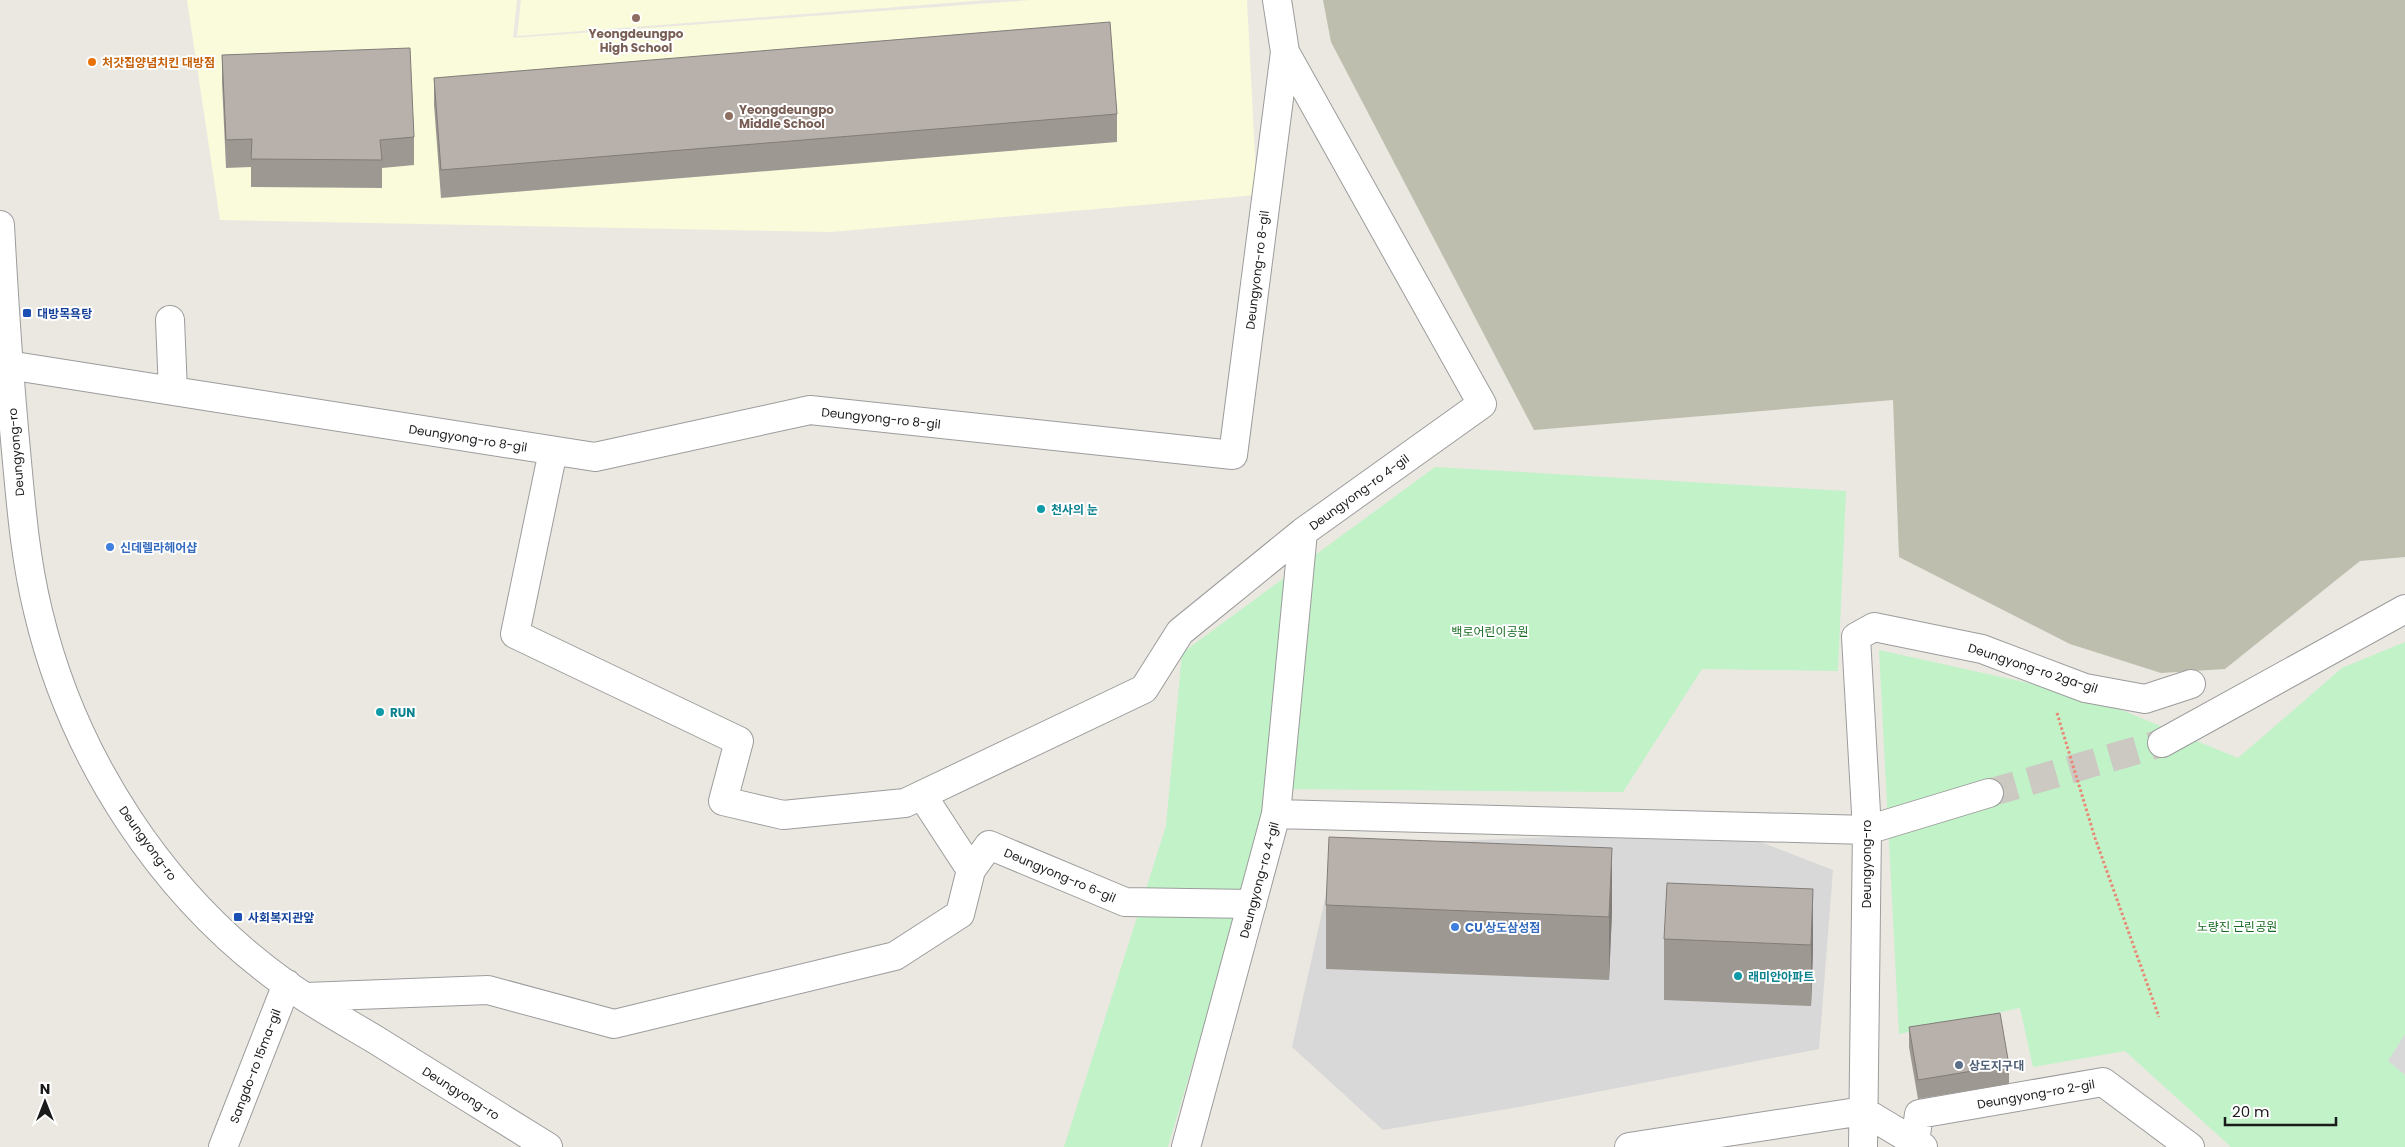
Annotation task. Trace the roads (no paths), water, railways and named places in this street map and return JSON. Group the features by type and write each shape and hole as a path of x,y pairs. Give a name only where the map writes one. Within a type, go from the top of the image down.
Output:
{"street":[{"name":"Deungyong-ro 4-gil","path":"1186,1147 1276,814 1303,532 1482,404 1285,52 1276,0"},
{"name":"Deungyong-ro 8-gil","path":"172,391 595,457 810,410 1233,455 1285,52"},
{"name":"Deungyong-ro","path":"0,225 8,365 24,540 36,604 60,683 86,747 123,812 172,878 222,932 296,990 548,1147"},
{"path":"8,365 172,391 170,320"},
{"path":"554,451 515,634 739,741 723,802 783,815 905,803 1144,689 1180,632 1303,532"},
{"path":"2162,743 2405,609"},
{"name":"Deungyong-ro","path":"1863,1147 1867,830 1856,637 1874,627"},
{"name":"Deungyong-ro 2ga-gil","path":"1874,627 1982,648 2086,688 2145,699 2191,684"},
{"path":"1276,814 1867,830 1989,793"},
{"path":"296,990 488,990 614,1024 895,956 960,914 971,870 922,795"},
{"name":"Deungyong-ro 6-gil","path":"971,870 989,845 1125,902 1252,904"},
{"name":"Sangdo-ro 15ma-gil","path":"223,1147 296,990"},
{"name":"Deungyong-ro 2-gil","path":"1919,1145 1919,1114 2103,1082 2190,1147"},
{"path":"1629,1147 1864,1111 1919,1145"}],"tunnel":[{"path":"1989,793 2162,743"}],"place":[{"name":"Yeongdeungpo High School","path":"636,18"},
{"name":"처갓집양념치킨 대방점","path":"92,62"},
{"name":"Yeongdeungpo Middle School","path":"729,116"},
{"name":"대방목욕탕","path":"27,313"},
{"name":"천사의 눈","path":"1041,509"},
{"name":"신데렐라헤어샵","path":"110,547"},
{"name":"RUN","path":"380,712"},
{"name":"사회복지관앞","path":"238,917"},
{"name":"CU 상도삼성점","path":"1455,927"},
{"name":"래미안아파트","path":"1738,976"},
{"name":"상도지구대","path":"1959,1065"}],"park label":[{"name":"백로어린이공원","path":"1490,631"},
{"name":"노량진 근린공원","path":"2237,926"}]}
